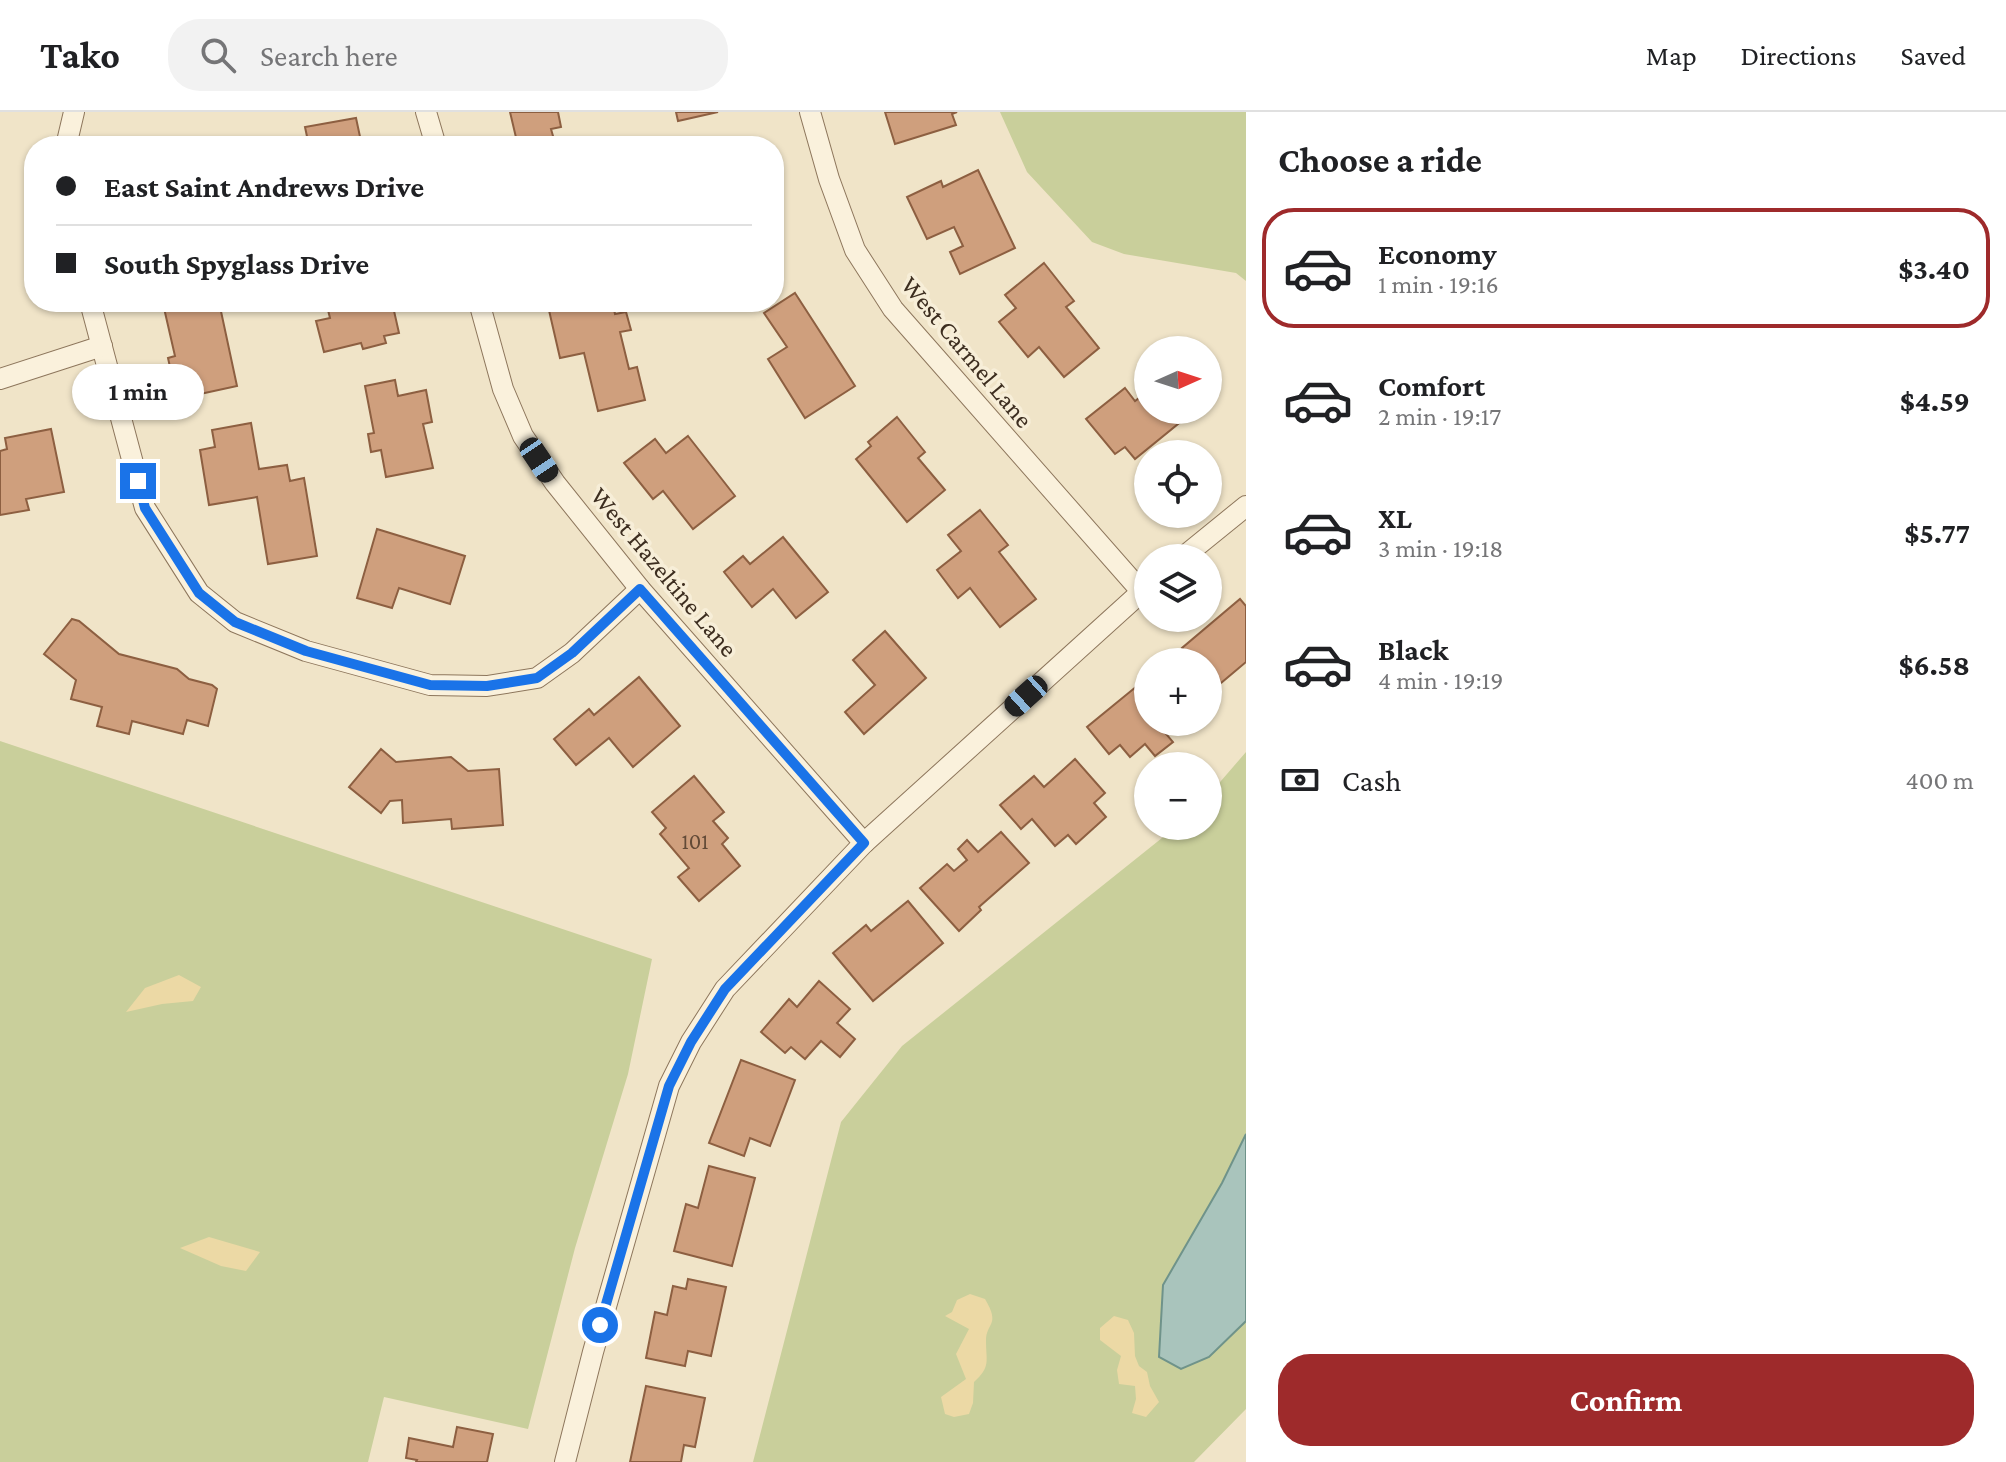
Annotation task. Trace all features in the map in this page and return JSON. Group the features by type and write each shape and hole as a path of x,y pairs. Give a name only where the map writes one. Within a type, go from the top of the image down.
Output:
{"street":[{"path":"68,136 74,112"},
{"path":"426,112 433,136"},
{"name":"West Carmel Lane","path":"810,112 829,179 855,250 893,309 1134,577"},
{"path":"93,312 145,508 199,593 235,622 306,651 430,685 487,686 537,678 572,653 640,589"},
{"name":"West Hazeltine Lane","path":"482,312 503,389 523,436 555,483 640,589 864,843"},
{"path":"0,379 102,346"},
{"path":"1199,544 1246,506"},
{"path":"565,1462 669,1086 691,1042 725,989 864,843 1134,597"}],"green space":[{"path":"1000,112 1246,112 1246,281 1236,273 1124,254 1092,242 1027,172"},
{"path":"0,741 652,959 628,1074 575,1248 528,1429 384,1397 368,1462 0,1462"},
{"path":"1246,752 1246,1409 1194,1462 753,1462 841,1122 902,1046 1160,840 1222,840 1222,780"}],"sand":[{"path":"179,975 201,987 193,1001 126,1012 145,988"},
{"path":"209,1237 260,1252 246,1271 221,1266 180,1248"},
{"path":"970,1294 985,1299 992,1319 987,1335 986,1363 974,1382 969,1414 954,1417 945,1414 941,1397 966,1379 956,1354 969,1329 945,1316 952,1312 957,1300"},
{"path":"1114,1316 1128,1320 1134,1333 1135,1356 1139,1366 1147,1372 1150,1386 1159,1402 1146,1417 1132,1413 1136,1399 1135,1386 1119,1384 1117,1370 1121,1356 1100,1340 1100,1328"}],"water":[{"path":"1246,1134 1246,1321 1209,1357 1181,1369 1159,1357 1163,1285 1222,1183"}],"building":[{"path":"510,112 558,112 561,127 551,129 553,136 516,136"},
{"path":"676,112 718,112 678,121"},
{"path":"885,112 957,112 952,114 956,125 895,144"},
{"path":"356,118 360,136 307,136 305,127"},
{"path":"978,170 1015,248 960,274 950,252 963,246 954,227 927,239 907,197 941,181 943,187"},
{"path":"1044,263 1074,301 1066,307 1099,348 1064,377 1039,347 1028,357 999,322 1016,308 1005,295"},
{"path":"795,293 855,386 805,418 768,359 787,347 764,313 784,312 784,300"},
{"path":"165,312 221,312 237,386 177,399 168,358 175,356"},
{"path":"328,312 394,312 399,333 384,336 386,343 363,349 361,343 324,352 316,321 330,318"},
{"path":"549,312 626,312 631,330 620,332 629,369 637,367 645,400 598,411 584,353 560,358"},
{"path":"395,380 398,396 426,390 432,422 423,424 433,468 386,477 381,450 371,452 368,434 374,433 365,386"},
{"path":"1125,388 1134,400 1134,424 1178,424 1158,440 1134,440 1134,458 1125,447 1115,454 1086,419"},
{"path":"897,417 925,452 918,458 945,490 907,522 856,459 871,446 868,442"},
{"path":"251,423 259,469 287,465 290,481 304,478 317,556 268,564 257,497 209,505 200,450 215,447 212,430"},
{"path":"51,429 64,492 26,499 29,510 0,515 0,451 7,449 5,438"},
{"path":"688,436 735,496 693,529 663,491 653,499 624,463 655,439 666,453"},
{"path":"980,510 1008,545 999,552 1036,599 1000,627 970,588 958,598 937,570 961,551 948,535"},
{"path":"377,529 465,556 450,604 399,588 392,608 357,598"},
{"path":"783,537 828,592 796,618 773,589 752,607 724,572 743,556 750,564"},
{"path":"1240,599 1246,606 1246,662 1222,682 1222,648 1182,648 1201,632 1222,632 1222,614"},
{"path":"72,619 79,621 119,654 177,669 189,679 212,685 217,689 208,726 187,720 183,734 132,721 129,734 97,726 102,707 71,699 76,680 44,654"},
{"path":"885,631 926,678 864,734 845,712 875,685 853,660"},
{"path":"639,677 680,726 633,767 609,738 576,765 554,739 589,709 594,715"},
{"path":"1134,688 1134,736 1168,736 1173,742 1160,752 1152,752 1145,744 1130,757 1120,745 1109,754 1087,727"},
{"path":"381,749 396,762 451,757 468,771 499,769 503,825 452,829 451,819 403,823 402,800 390,801 381,813 349,787"},
{"path":"1075,759 1105,793 1094,803 1106,817 1076,844 1068,835 1055,846 1032,819 1021,829 1000,805 1034,776 1044,787"},
{"path":"694,776 724,812 713,821 728,838 722,844 740,866 699,901 678,877 689,868 660,834 666,828 652,812"},
{"path":"1001,832 1029,863 979,907 981,910 959,931 920,888 947,864 954,871 967,860 958,849 967,840 978,852"},
{"path":"908,901 943,943 873,1001 833,953 866,925 871,931"},
{"path":"819,981 850,1009 837,1023 855,1039 840,1057 821,1041 805,1059 791,1047 785,1053 761,1032 789,999 797,1007"},
{"path":"741,1060 795,1080 770,1146 750,1138 744,1156 709,1143"},
{"path":"709,1166 755,1178 732,1266 674,1251 686,1204 698,1208"},
{"path":"688,1279 726,1287 711,1356 688,1351 685,1366 646,1358 655,1312 667,1315 673,1286 686,1289"},
{"path":"646,1386 705,1398 695,1447 684,1445 681,1462 630,1462"},
{"path":"457,1427 493,1434 487,1462 416,1462 406,1458 409,1438 453,1447"}],"route":[{"path":"138,481 145,508 199,593 235,622 306,651 430,685 487,686 537,678 572,653 640,589 864,843 725,989 691,1042 669,1086 600,1325"}]}
